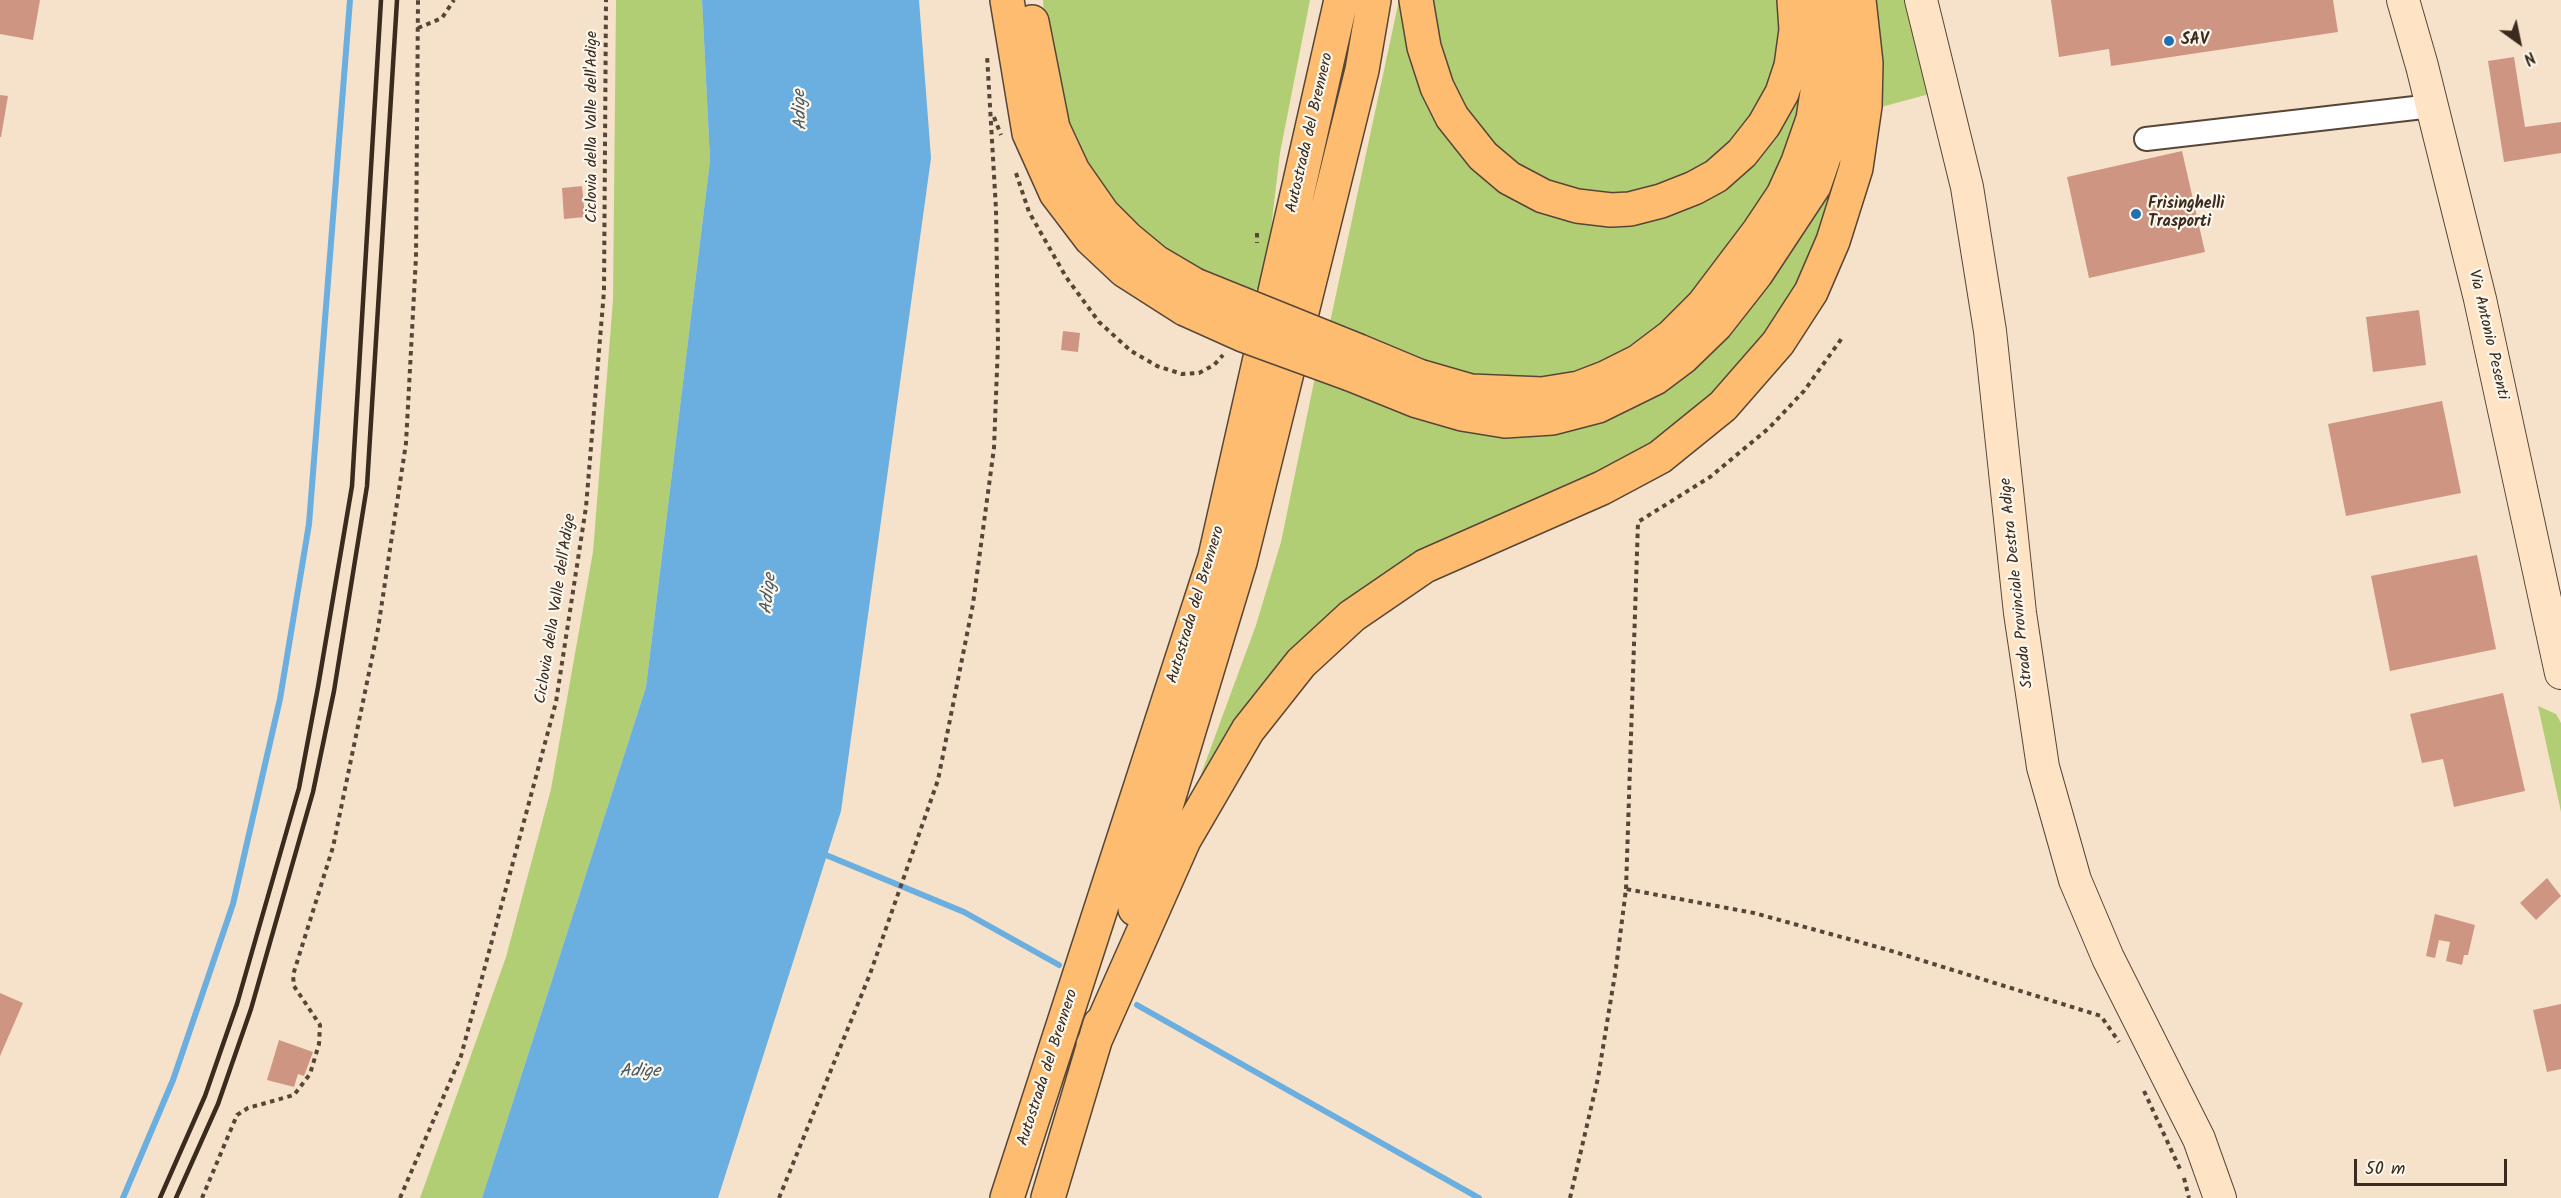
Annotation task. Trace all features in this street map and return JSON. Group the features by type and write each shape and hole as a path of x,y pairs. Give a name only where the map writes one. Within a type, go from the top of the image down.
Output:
{"highway":[{"path":"1007,0 1029,133 1056,193 1091,239 1124,270 1190,297"},
{"path":"1029,0 1053,128 1073,171 1103,214 1156,262 1190,297 1243,335 1355,363 1419,376 1471,391 1542,394 1579,388 1639,361 1672,336 1703,305 1759,231 1783,195 1798,162 1813,119 1820,72 1820,36 1813,0"},
{"path":"1312,126 1326,0"},
{"name":"Autostrada del Brennero","path":"1007,1198 1215,557 1341,0"},
{"name":"Autostrada del Brennero","path":"1048,1198 1240,562 1359,82 1374,0"},
{"path":"1416,0 1424,47 1437,87 1452,117 1483,156 1509,178 1543,196 1577,206 1611,210 1630,209 1651,204 1694,189 1716,176 1742,153 1764,126 1782,93 1792,57 1796,30 1794,0"},
{"path":"1355,363 1417,401 1462,414 1516,420 1552,418 1598,406 1655,378 1683,357 1716,325 1756,274 1814,186 1834,128 1839,100 1842,44 1838,0"},
{"path":"1094,1045 1185,840 1248,730 1301,663 1352,616 1425,566 1602,488 1660,457 1723,406 1778,343 1811,292 1833,241 1856,168 1865,106 1866,63 1859,0"}],"main road":[{"name":"Strada Provinciale Destra Adige","path":"1921,0 1967,187 1990,331 2020,613 2043,767 2057,824 2087,910 2108,958 2199,1140 2220,1198"},
{"name":"Via Antonio Pesenti","path":"2403,0 2432,106 2482,311 2561,673"},
{"name":"Strada Provinciale Destra Adige","path":"2199,1140 2244,1198"}],"street":[{"path":"2146,140 2432,106"}],"path":[{"path":"202,1198 237,1115 248,1108 294,1095 310,1074 319,1044 320,1025 294,986 293,975 333,847 378,629 406,443 416,257 418,0"},
{"path":"418,27 441,18 454,0"},
{"name":"Ciclovia della Valle dell'Adige","path":"400,1198 461,1056 556,702 586,507 604,291 606,0"},
{"path":"779,1198 870,974 904,871 938,780 973,604 994,448 998,344 996,209 987,46"},
{"path":"1570,1198 1598,1078 1626,889 1638,522 1710,477 1769,428 1804,391 1842,338"},
{"path":"1626,889 1754,913 1816,928 2101,1016 2123,1049"},
{"path":"2142,1086 2182,1173 2189,1198"}],"green space":[{"path":"616,0 702,0 710,160 646,687 482,1198 420,1198 506,957 551,789 593,552 613,300"},
{"path":"1043,0 1310,0 1280,153 1264,288 1237,293 1131,229 1077,152 1046,46"},
{"path":"1399,0 1406,0 1503,187 1681,206 1802,69 1805,109 1756,218 1655,337 1560,381 1458,375 1329,327"},
{"path":"1429,0 1781,0 1783,55 1751,124 1696,173 1622,197 1567,191 1513,164 1470,120 1446,76"},
{"path":"1869,0 1909,0 1933,93 1874,109"},
{"path":"1853,131 1794,305 1684,429 1401,570 1189,807 1256,625 1281,542 1315,377 1561,428"},
{"path":"2538,706 2556,714 2561,723 2561,812"}],"water":[{"name":"Adige","path":"702,0 919,0 931,158 841,811 718,1198 482,1198 646,687 710,160"}],"building":[{"path":"0,0 40,0 33,40 0,34"},
{"name":"SAV","path":"2051,0 2333,0 2338,32 2111,66 2109,49 2059,57"},
{"path":"2514,57 2525,127 2561,122 2561,153 2504,162 2488,61"},
{"path":"0,95 8,96 1,137 0,137"},
{"name":"Frisinghelli Trasporti","path":"2182,151 2205,252 2089,278 2067,177"},
{"path":"582,186 585,217 564,219 562,188"},
{"path":"2419,310 2426,365 2373,372 2366,317"},
{"path":"1063,331 1080,333 1078,352 1061,350"},
{"path":"2442,401 2461,493 2346,516 2328,424"},
{"path":"2477,555 2496,649 2390,671 2371,576"},
{"path":"2503,693 2525,791 2454,807 2443,759 2422,763 2410,714"},
{"path":"2547,878 2561,896 2536,920 2520,903"},
{"path":"2435,914 2475,925 2468,955 2464,955 2462,965 2446,961 2450,942 2439,940 2435,958 2426,956"},
{"path":"0,993 23,1003 0,1056"},
{"path":"2561,1004 2561,1069 2547,1072 2533,1010"},
{"path":"279,1040 313,1052 304,1076 298,1074 294,1087 267,1080"}],"waterway":[{"path":"123,1198 173,1080 233,904 280,699 309,524 350,0"},
{"path":"821,853 964,912 1059,965"},
{"path":"1137,1005 1479,1198"}],"railway":[{"path":"160,1198 205,1096 237,1004 299,788 318,687 352,486 381,0"},
{"path":"176,1198 218,1104 251,1009 313,792 334,691 367,486 397,0"}],"place":[{"name":"SAV","path":"2169,41"},
{"name":"Frisinghelli Trasporti","path":"2136,214"}]}
